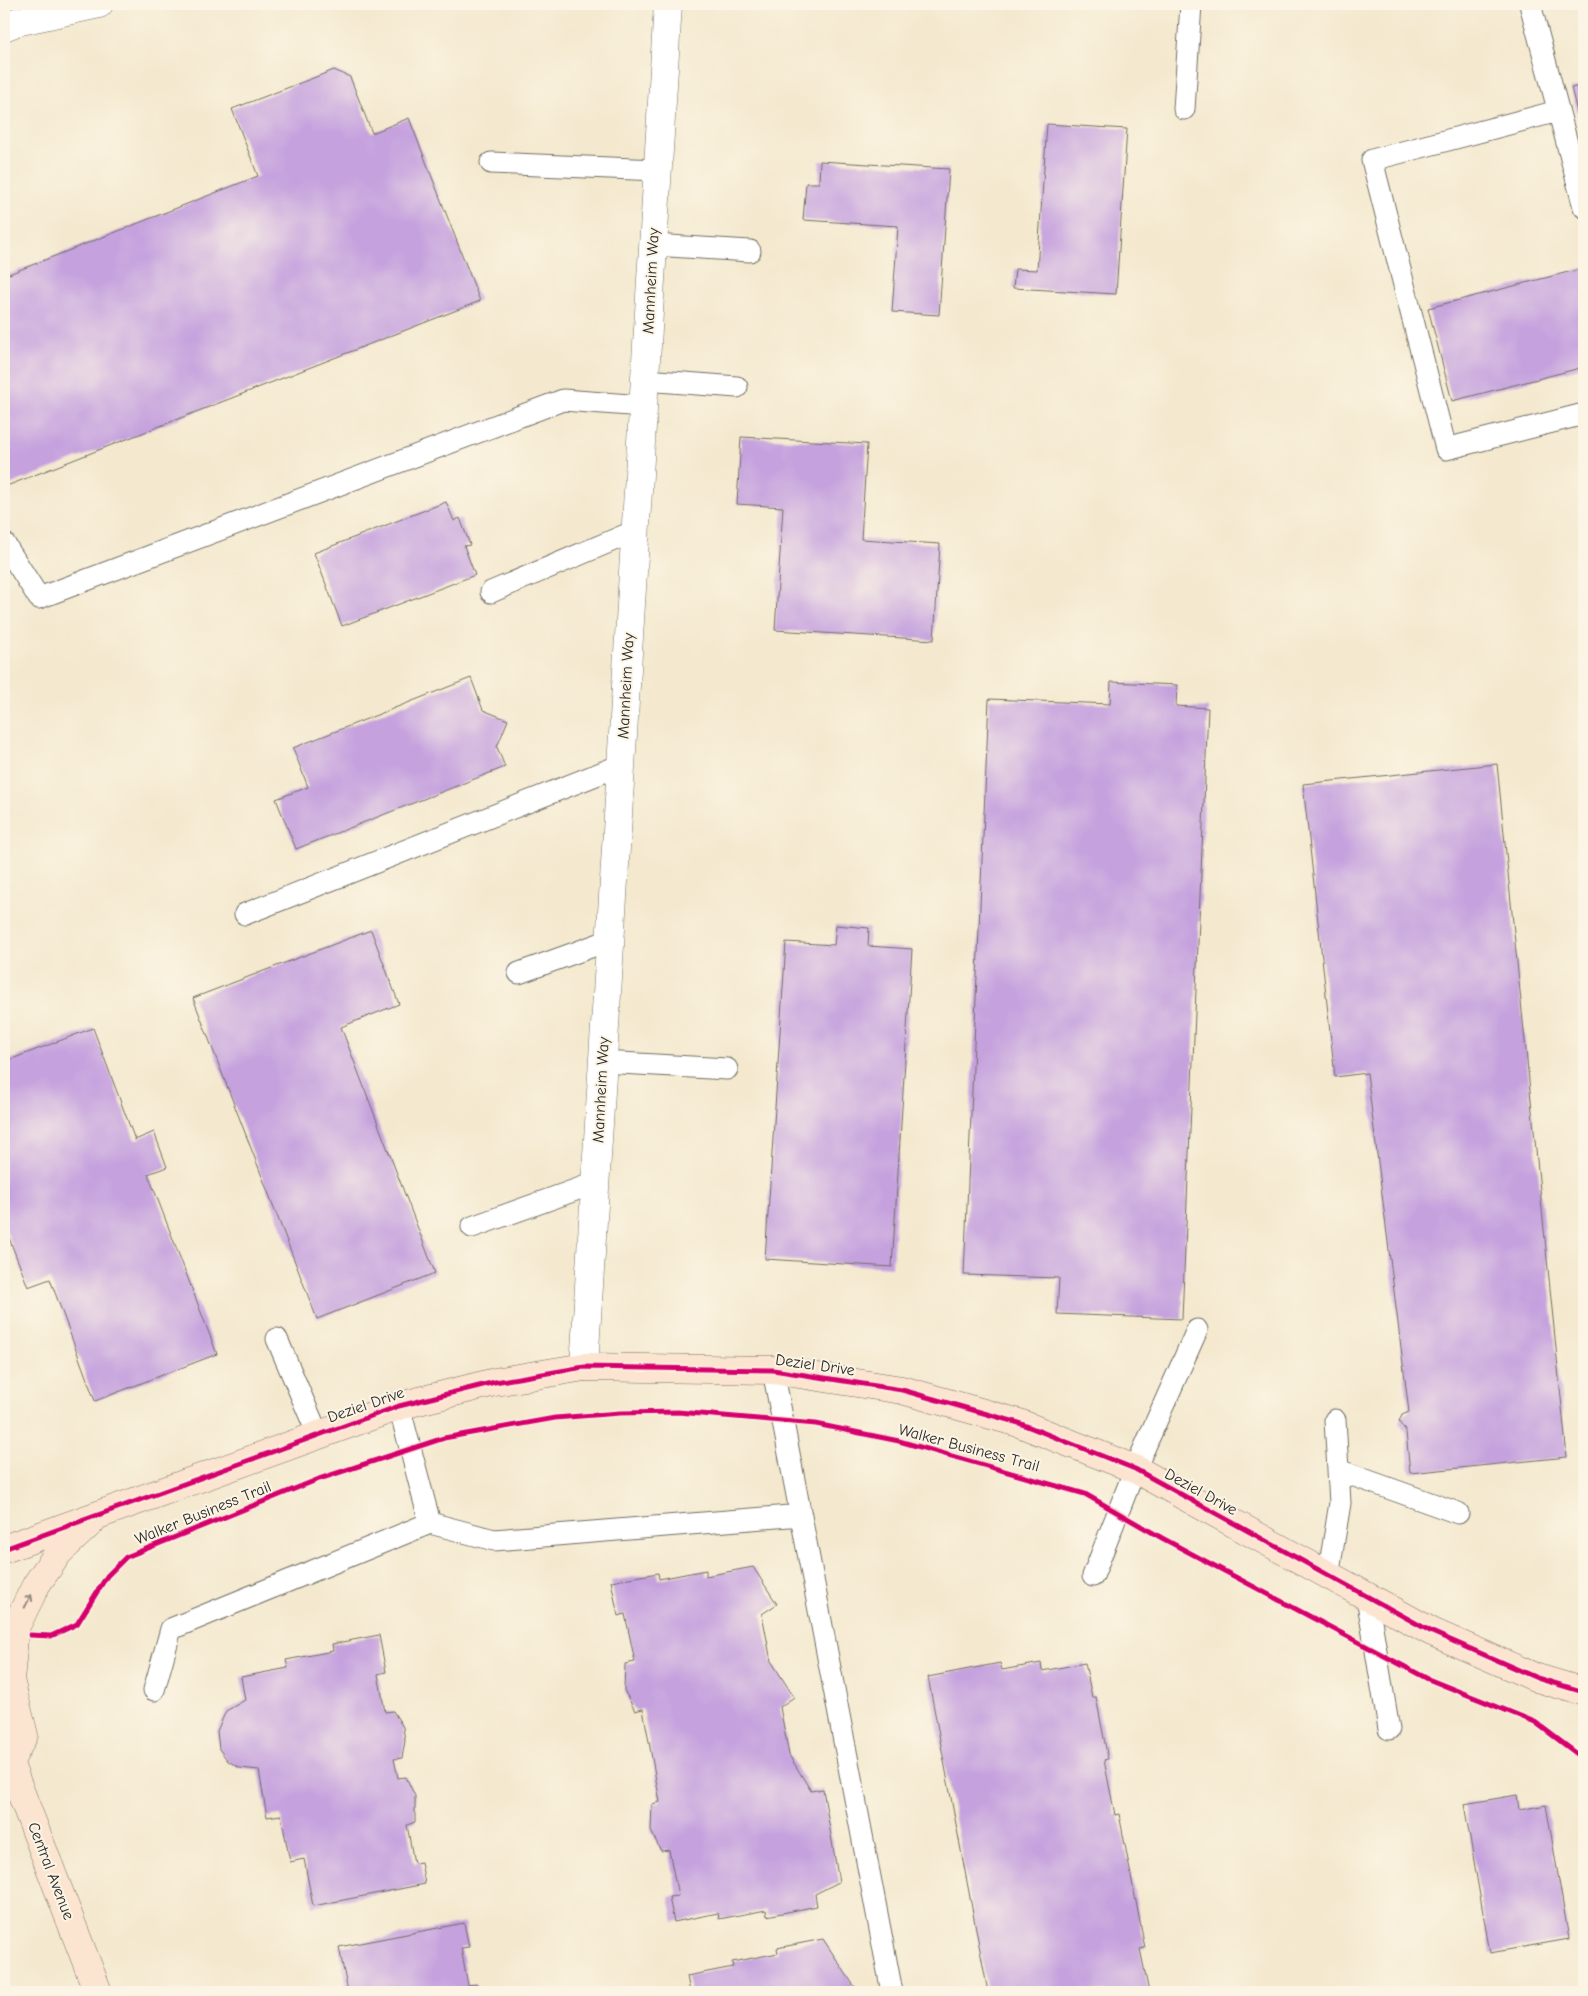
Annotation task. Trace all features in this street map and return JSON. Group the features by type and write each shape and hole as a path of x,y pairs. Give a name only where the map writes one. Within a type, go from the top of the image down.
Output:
{"street":[{"path":"4,27 16,22 100,4"},
{"name":"Mannheim Way","path":"584,1368 668,4"},
{"name":"Deziel Drive","path":"4,1549 398,1406 495,1382 584,1368 773,1370 902,1390 1019,1423 1135,1469 1328,1577 1432,1632 1537,1678 1584,1692"},
{"path":"7,1756 24,1735 10,1680 14,1628 36,1585 59,1552 100,1513"},
{"name":"Central Avenue","path":"7,1756 98,1992"}],"lane":[{"path":"1184,109 1191,4"},
{"path":"1530,4 1584,207"},
{"path":"1558,111 1372,160 1446,449 1584,414"},
{"path":"492,163 658,170"},
{"path":"653,246 750,251"},
{"path":"4,543 39,598 563,400 738,387"},
{"path":"491,592 635,531"},
{"path":"245,914 621,765"},
{"path":"519,973 610,940"},
{"path":"602,1062 727,1069"},
{"path":"472,1227 595,1183"},
{"path":"1093,1576 1135,1469 1197,1330"},
{"path":"277,1339 318,1435"},
{"path":"773,1370 892,1992"},
{"path":"398,1406 430,1523"},
{"path":"1328,1577 1340,1503 1335,1420"},
{"path":"1338,1470 1458,1513"},
{"path":"154,1690 171,1629 430,1523 494,1540 801,1515"},
{"path":"1366,1597 1389,1729"}],"building":[{"path":"334,70 350,77 372,133 409,118 480,301 4,487 4,276 258,176 232,109"},
{"path":"1584,85 1584,139 1571,88"},
{"path":"1047,124 1127,129 1116,294 1013,288 1015,269 1037,270"},
{"path":"820,161 949,169 939,315 892,312 898,226 803,220 806,183 819,183"},
{"path":"1584,268 1584,367 1452,401 1428,308"},
{"path":"741,437 867,444 861,539 940,544 934,640 775,630 783,507 737,504"},
{"path":"446,502 454,521 460,518 470,545 464,546 475,575 342,626 314,553"},
{"path":"471,678 483,710 508,720 497,747 505,767 296,849 276,799 308,787 293,748"},
{"path":"1111,682 1177,685 1176,706 1208,708 1182,1319 1057,1314 1059,1278 964,1275 989,699 1110,704"},
{"path":"1497,764 1567,1457 1410,1473 1406,1432 1399,1422 1402,1415 1409,1412 1367,1073 1335,1077 1303,784"},
{"path":"836,925 869,928 868,946 912,949 892,1267 765,1259 786,942 834,945"},
{"path":"371,930 399,1004 341,1027 435,1273 317,1319 193,998"},
{"path":"93,1028 135,1140 154,1132 167,1167 148,1174 217,1354 95,1401 50,1279 28,1287 4,1225 4,1062"},
{"path":"753,1567 777,1604 762,1614 771,1661 794,1697 780,1707 789,1755 811,1791 823,1789 839,1882 815,1894 817,1906 767,1916 766,1910 719,1919 718,1913 674,1922 669,1897 678,1896 669,1850 661,1851 651,1831 652,1804 660,1802 643,1709 635,1711 624,1690 625,1664 635,1662 625,1614 618,1616 611,1581 658,1573 659,1579 706,1570 706,1576"},
{"path":"379,1635 386,1672 378,1674 385,1712 393,1711 403,1727 405,1741 402,1758 394,1759 398,1778 406,1777 415,1796 415,1822 407,1825 414,1863 421,1862 425,1884 313,1906 304,1859 290,1862 281,1815 267,1817 259,1770 240,1768 228,1761 219,1749 217,1731 226,1711 245,1700 241,1677 288,1668 286,1660 333,1651 332,1644"},
{"path":"1000,1663 1002,1670 1041,1663 1042,1671 1085,1663 1092,1697 1096,1697 1108,1759 1104,1760 1115,1815 1119,1814 1145,1948 1140,1949 1149,1992 988,1992 928,1677"},
{"path":"1517,1795 1519,1810 1546,1805 1569,1939 1490,1953 1464,1804"},
{"path":"464,1923 469,1947 461,1948 468,1985 476,1984 481,1992 348,1992 339,1947"},
{"path":"823,1939 858,1992 690,1992 687,1976 733,1967 732,1962 778,1953 777,1948"}],"cycle path":[{"path":"4,1549 399,1406 495,1382 584,1367 773,1370 902,1390 1019,1423 1135,1469 1432,1632 1537,1678 1584,1692"},
{"name":"Walker Business Trail","path":"30,1635 51,1636 77,1624 107,1576 126,1557 319,1479 444,1438 555,1418 620,1413 678,1412 816,1424 899,1441 1085,1494 1162,1538 1428,1679 1535,1722 1584,1759"}]}
